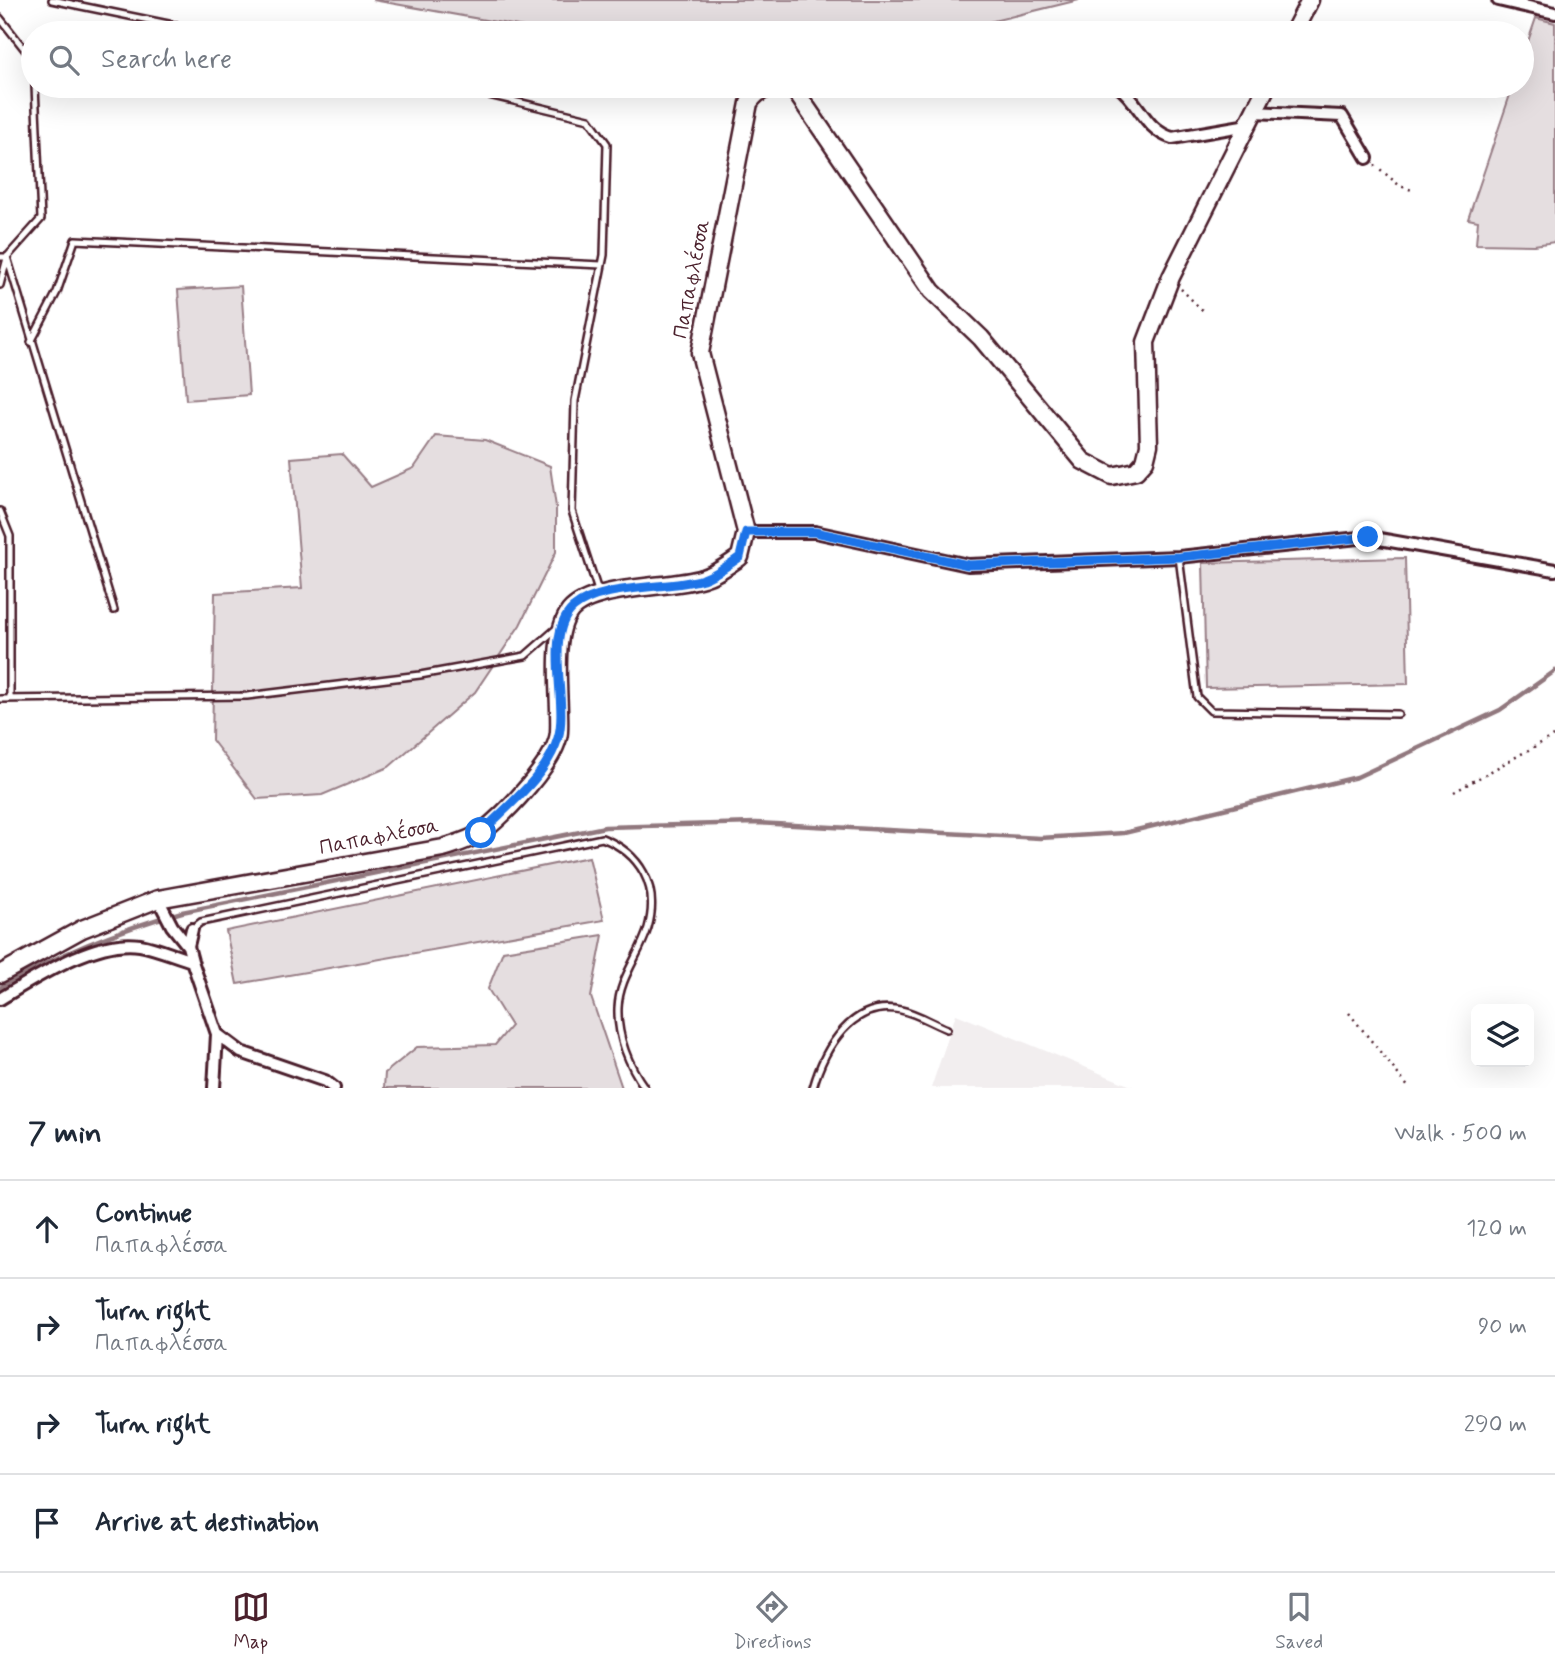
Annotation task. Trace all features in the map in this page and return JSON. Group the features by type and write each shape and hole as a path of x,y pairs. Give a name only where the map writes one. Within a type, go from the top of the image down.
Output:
{"street":[{"path":"1299,21 1310,0"},
{"path":"1498,0 1555,13"},
{"name":"Παπαφλέσσα","path":"746,532 699,353 748,103 751,98"},
{"name":"Παπαφλέσσα","path":"799,98 932,290 981,338 1083,461 1112,476 1136,471 1148,453 1148,331 1171,277 1261,98"},
{"path":"1131,98 1150,127 1172,138 1251,119 1342,116 1367,158"},
{"path":"564,621 572,609 599,596 711,576 740,557 746,532 815,532 968,565 1180,557 1368,537 1555,570"},
{"name":"Παπαφλέσσα","path":"0,974 82,929 161,904 443,849 481,833 552,754 559,735 559,641 564,621"},
{"path":"161,904 172,926 188,946 217,1034 214,1088"},
{"path":"188,946 192,929"},
{"path":"0,999 46,971 114,944 140,945 192,961"},
{"path":"217,1034 241,1052 325,1081 334,1088"}],"lane":[{"path":"52,0 154,21"},
{"path":"0,18 21,45"},
{"path":"0,285 4,257 41,219 36,98"},
{"path":"501,98 589,119 607,145 602,265 575,401 572,511 599,596"},
{"path":"31,342 57,292 75,240 602,265"},
{"path":"4,257 114,610"},
{"path":"0,511 10,536 10,699"},
{"path":"1180,557 1197,697 1210,711 1398,714"},
{"path":"0,699 247,696 420,675 525,656 564,621"},
{"path":"192,929 201,922 214,919 602,838 618,844 635,857 649,880 651,907 648,928 622,983 618,1009 628,1064 645,1088"},
{"path":"813,1088 835,1036 860,1014 877,1008 902,1010 947,1029"}],"path":[{"path":"1367,158 1400,186 1412,190"},
{"path":"1179,279 1182,290 1203,311"},
{"path":"1454,792 1555,736"},
{"path":"1349,1013 1409,1088"}],"shaded area":[{"path":"373,0 1079,0 993,21 491,21"},
{"path":"1536,18 1555,23 1555,242 1534,245 1476,244 1478,221 1468,219 1509,98 1534,98"},
{"path":"241,286 249,395 186,400 178,290"},
{"path":"436,436 485,440 550,466 556,507 556,552 520,625 475,692 389,767 322,795 257,799 212,740 215,593 302,588 291,458 342,454 371,487 414,468"},
{"path":"1405,558 1408,684 1206,688 1203,563"},
{"path":"589,857 604,920 237,984 226,931"},
{"path":"603,935 591,997 622,1088 384,1088 385,1073 417,1047 495,1045 511,1026 488,989 503,951"},
{"path":"956,1014 1136,1088 931,1088"}],"waterway":[{"path":"0,988 89,944 182,912 605,827 756,823 1040,838 1124,833 1357,777 1500,710 1555,671"}],"route":[{"path":"481,833 540,771 552,754 559,735 559,641 564,621 572,609 599,596 711,576 740,557 746,532 815,532 968,565 1180,557 1368,537"}]}
